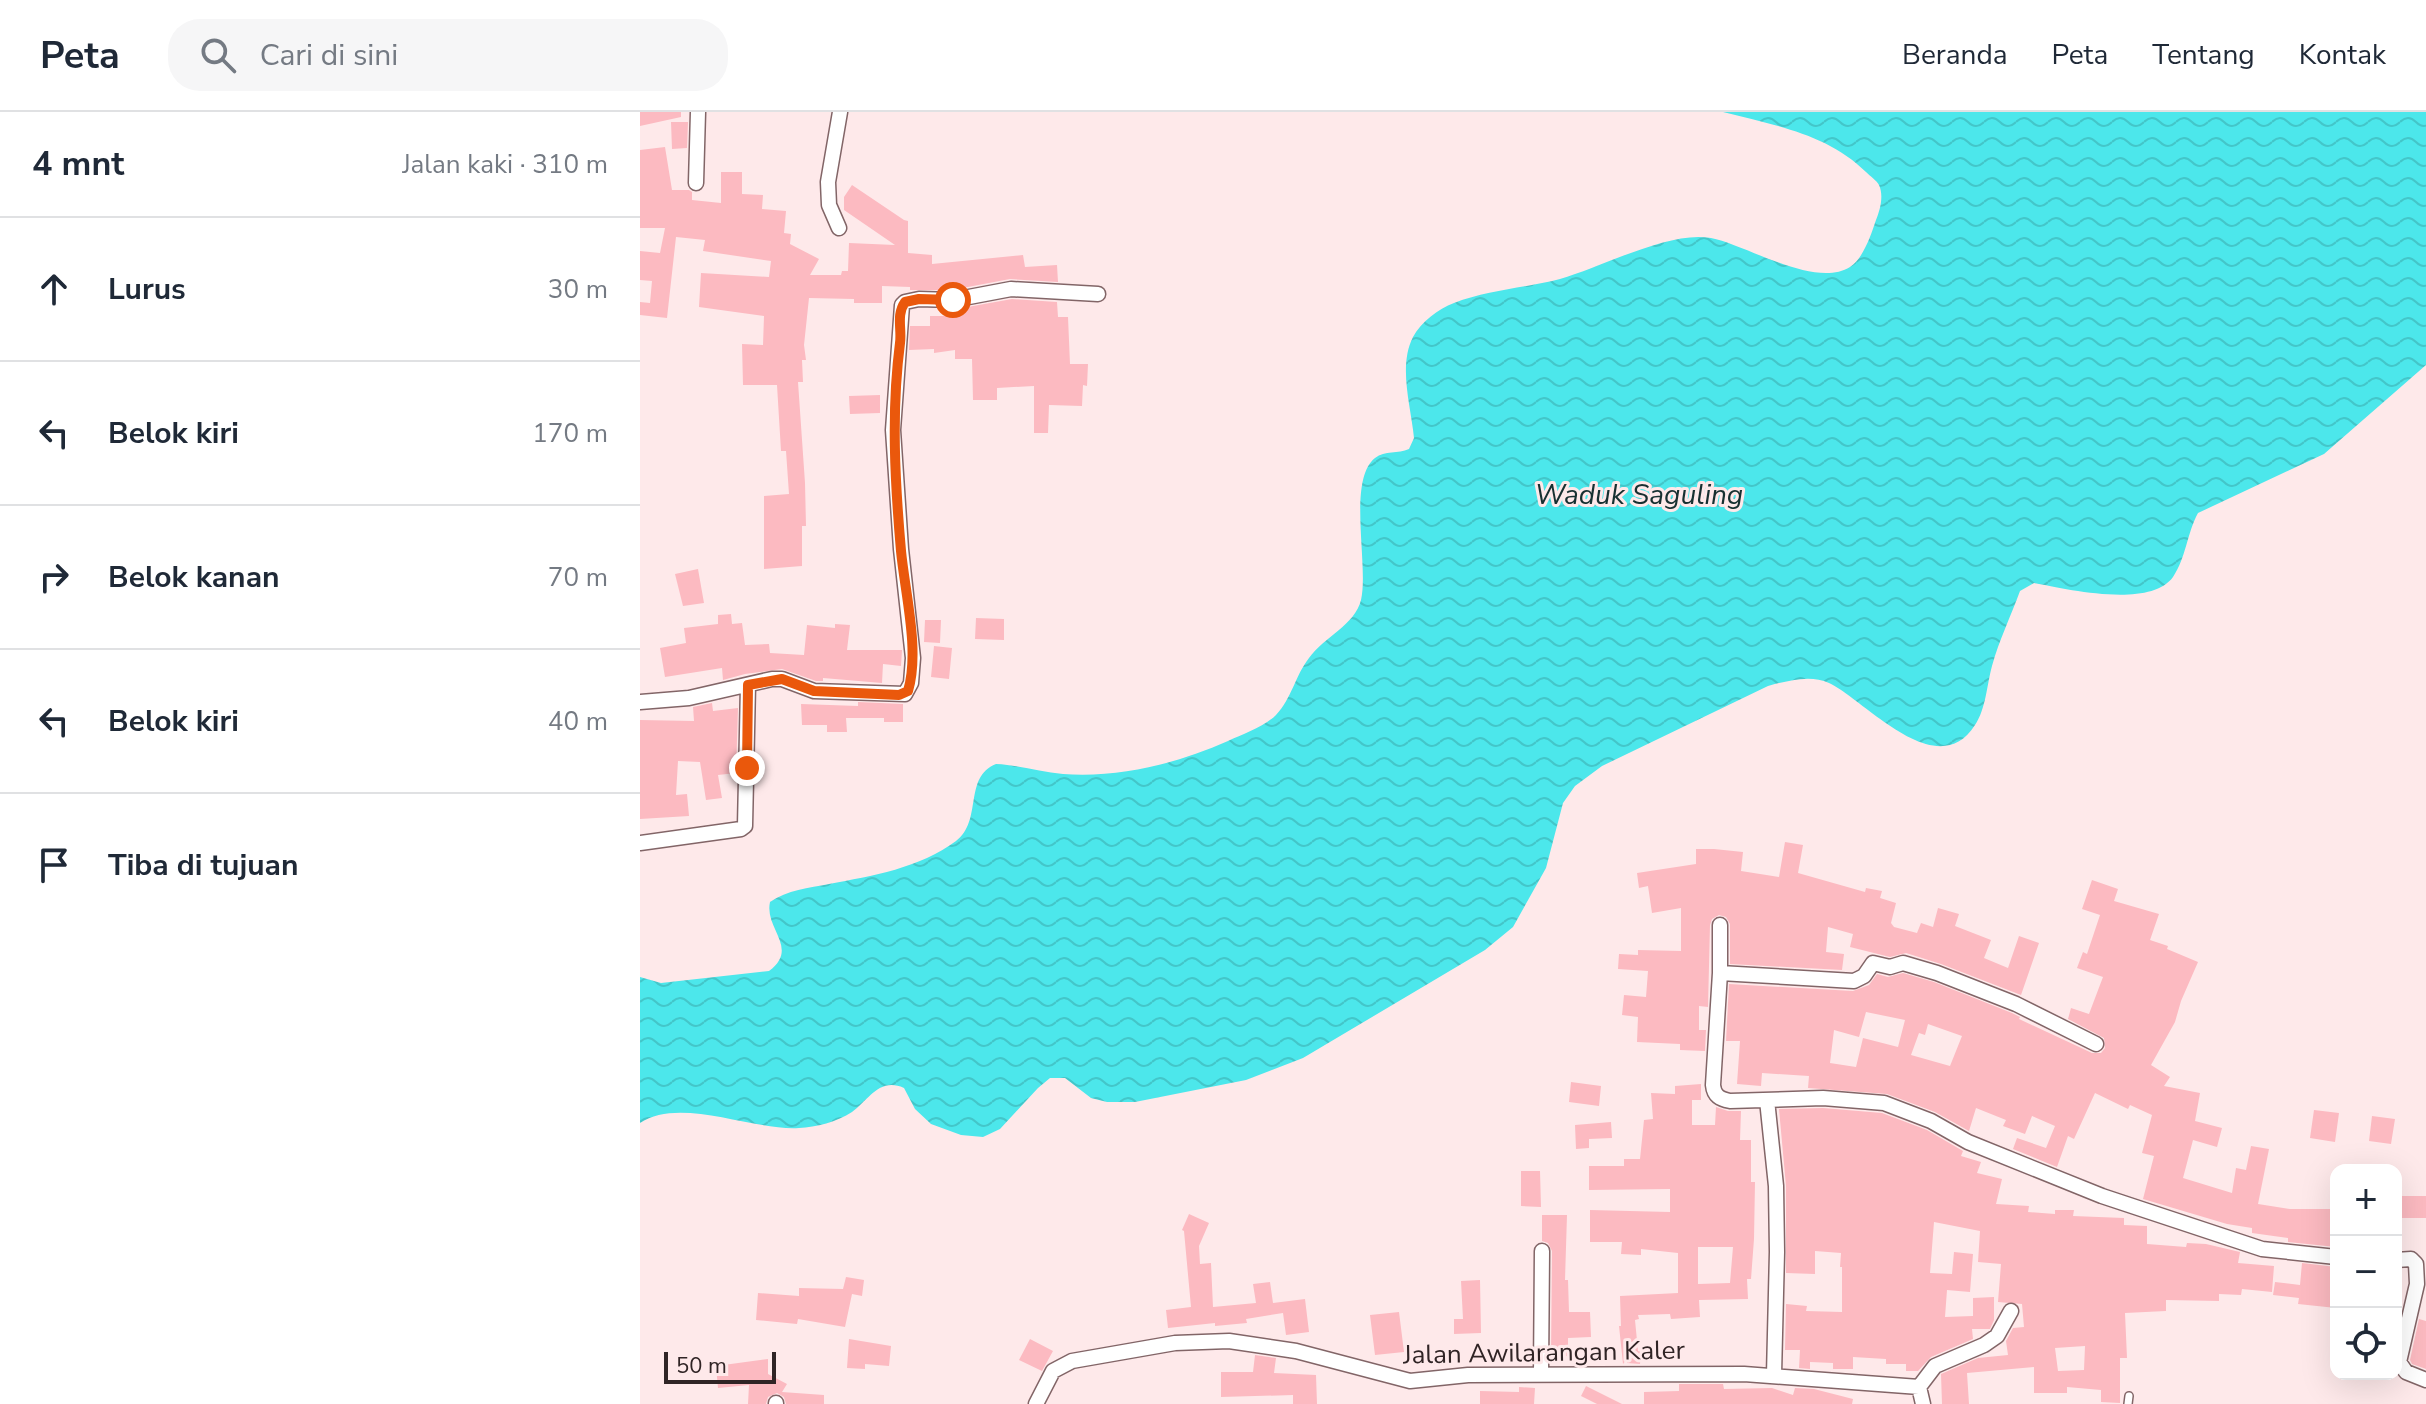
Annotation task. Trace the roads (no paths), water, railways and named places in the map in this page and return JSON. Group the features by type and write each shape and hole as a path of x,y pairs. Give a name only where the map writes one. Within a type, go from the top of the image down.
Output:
{"street":[{"path":"696,183 698,112"},
{"path":"839,228 829,205 828,182 840,112"},
{"path":"640,702 689,698 782,679 814,691 899,695 908,691 913,658 901,549 893,430 900,314 905,302 919,299 953,300 1011,289 1098,294"},
{"path":"640,843 745,826 748,685"},
{"path":"1720,925 1714,1092 1720,1099 1823,1098 1884,1103 1931,1121 1968,1142 2102,1196 2262,1249 2330,1256"},
{"path":"1720,973 1854,981 1864,976 1873,963 1890,967 1903,963 2016,1004 2096,1044"},
{"path":"1767,1100 1776,1212 1774,1375"},
{"path":"1541,1373 1542,1251"},
{"path":"2402,1260 2411,1259 2416,1264 2417,1284 2399,1362 2406,1372 2426,1380"},
{"path":"1923,1404 1919,1387 1935,1366 1984,1345 1997,1336 2011,1311"},
{"name":"Jalan Awilarangan Kaler","path":"1036,1404 1053,1371 1072,1361 1175,1343 1229,1341 1296,1351 1410,1381 1468,1375 1541,1373 1774,1375 1919,1387"}],"water":[{"name":"Waduk Saguling","path":"1723,112 2426,112 2426,365 2324,454 2198,513 2177,570 2162,587 2127,595 2034,583 2020,591 1995,656 1982,712 1975,725 1959,741 1941,746 1922,743 1901,733 1829,683 1822,680 1791,680 1768,686 1602,766 1575,786 1563,803 1546,868 1513,927 1485,950 1303,1058 1246,1080 1135,1102 1107,1102 1091,1098 1065,1078 1050,1078 1000,1129 983,1137 961,1135 931,1124 915,1109 904,1088 895,1085 875,1091 846,1116 799,1128 675,1113 640,1123 640,977 661,983 769,971 778,963 781,954 770,902 798,890 895,870 942,850 964,832 980,779 986,770 996,764 1084,775 1147,768 1208,749 1253,730 1276,715 1309,658 1358,609 1363,585 1362,485 1367,469 1375,458 1409,449 1414,438 1406,361 1413,337 1436,312 1493,292 1560,279 1676,239 1711,238 1819,273 1835,272 1855,263 1866,246 1879,212 1881,194 1877,182 1851,159 1818,140"}]}
